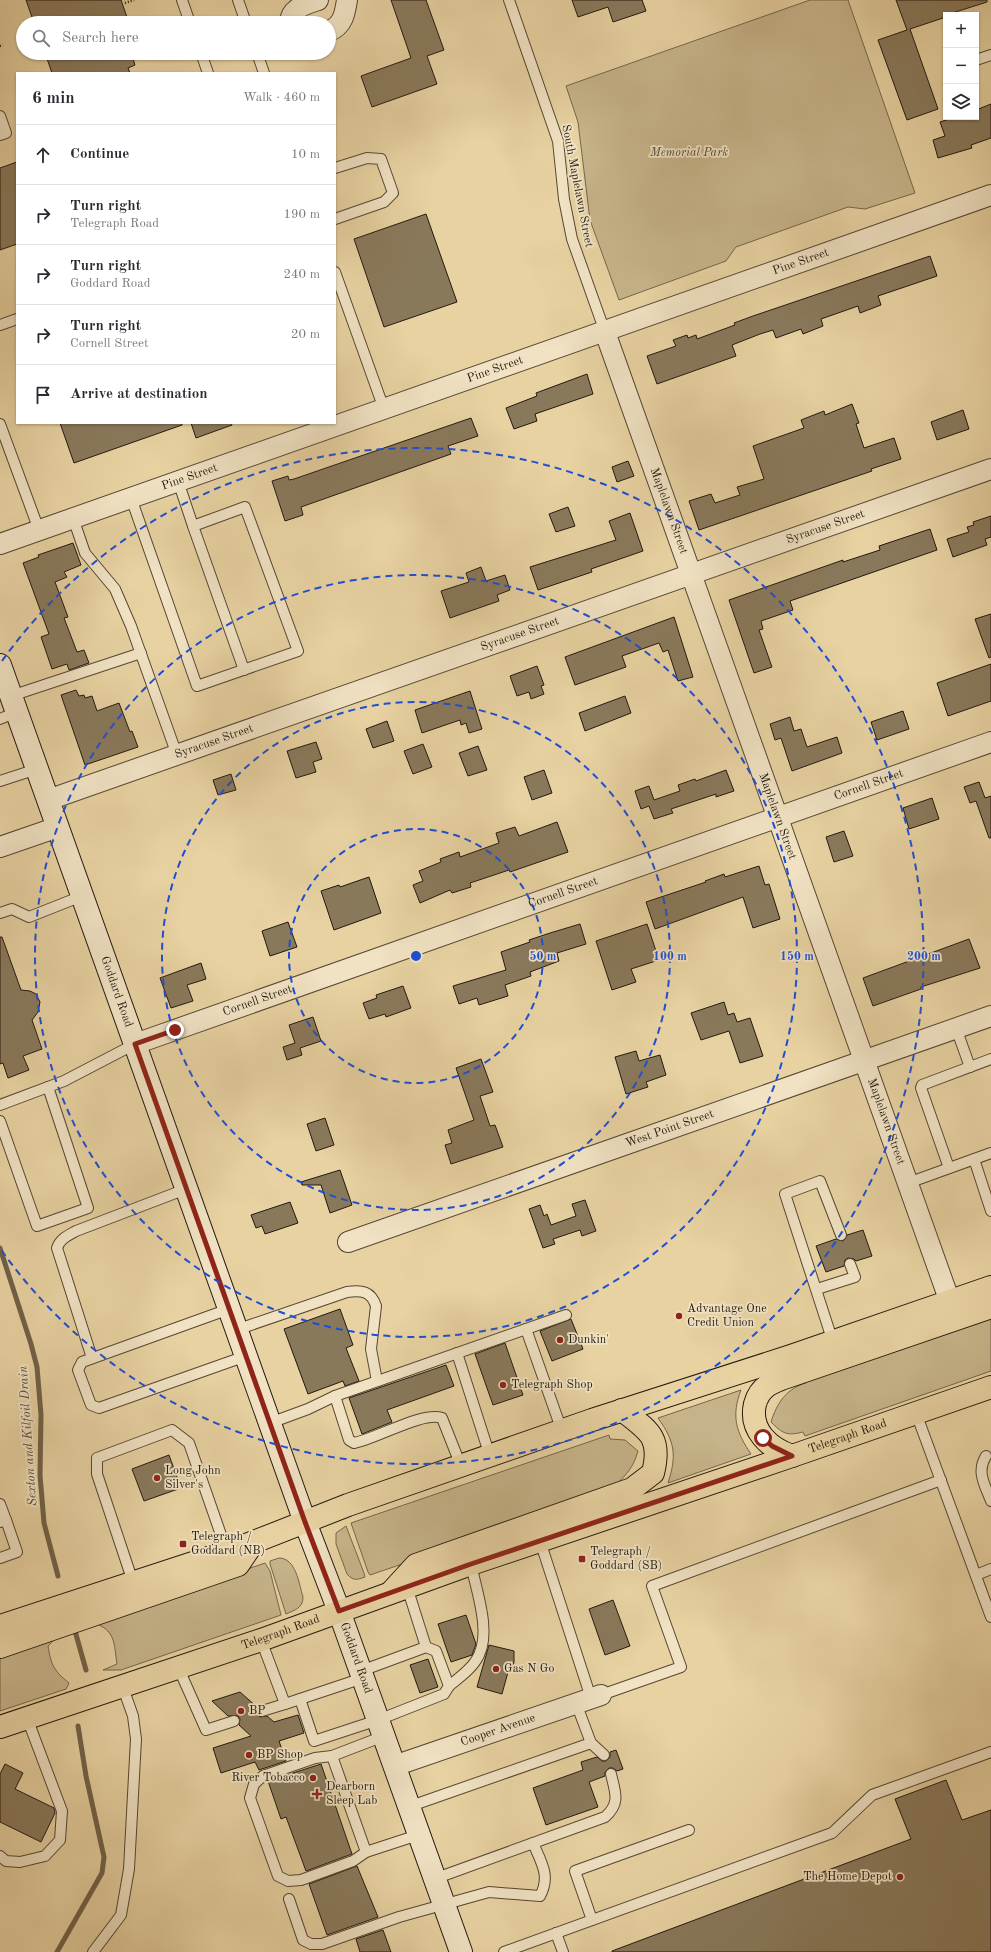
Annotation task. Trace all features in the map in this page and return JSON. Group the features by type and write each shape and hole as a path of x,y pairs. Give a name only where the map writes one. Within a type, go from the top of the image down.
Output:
{"main road":[{"name":"Goddard Road","path":"0,665 9,709 37,769 236,1330 305,1522 362,1674 408,1807 461,1952"},
{"path":"0,1626 227,1552 305,1522 622,1410 833,1342 991,1287"},
{"path":"792,1456 772,1446 763,1438 754,1420 757,1397 766,1386 781,1379 991,1307"},
{"name":"Telegraph Road","path":"0,1727 261,1640 471,1564 991,1387"},
{"path":"399,1589 416,1565 632,1489 653,1473 658,1456 656,1445 651,1434 622,1410"},
{"path":"0,1647 238,1565 252,1543"}],"street":[{"path":"292,16 297,9 318,0"},
{"path":"336,27 340,24 346,10 347,0"},
{"name":"Pine Street","path":"0,544 991,195"},
{"name":"Maplelawn Street","path":"604,332 950,1302"},
{"name":"Syracuse Street","path":"48,800 991,469"},
{"name":"Cornell Street","path":"135,1044 991,742"},
{"path":"0,847 58,827"},
{"name":"West Point Street","path":"348,1242 991,1016"},
{"name":"Cooper Avenue","path":"394,1766 589,1699"}],"lane":[{"path":"182,0 188,16"},
{"path":"238,0 244,16"},
{"name":"South Maplelawn Street","path":"509,0 558,140 564,199 572,239 604,332"},
{"path":"979,59 991,55"},
{"path":"203,60 208,72"},
{"path":"259,60 264,72"},
{"path":"0,116 6,133 0,135"},
{"path":"336,168 367,158 382,159 393,193 384,202 336,219"},
{"path":"336,276 384,409"},
{"path":"0,325 16,319"},
{"path":"0,424 39,530"},
{"path":"178,482 244,670"},
{"path":"131,498 197,686 298,651 245,507 193,526"},
{"path":"73,518 86,552 115,589 141,654 177,755"},
{"path":"9,709 141,654"},
{"path":"0,781 37,769"},
{"path":"0,913 12,909 29,916 82,896"},
{"path":"956,1028 970,1067"},
{"path":"0,1105 64,1081 135,1044"},
{"path":"949,1168 921,1088 922,1085 991,1059"},
{"path":"0,1121 37,1226 88,1208 48,1087"},
{"path":"908,1183 991,1153"},
{"path":"974,1159 991,1211"},
{"path":"833,1342 785,1194 820,1181 840,1235"},
{"path":"92,1358 56,1248 66,1236 186,1189"},
{"path":"817,1289 855,1277 850,1264"},
{"path":"236,1330 347,1292 360,1290 368,1293 374,1300 376,1306 371,1350 377,1381"},
{"path":"229,1308 82,1362 78,1370 91,1405 99,1408 246,1356"},
{"path":"270,1423 308,1409 335,1396 566,1315"},
{"path":"526,1329 562,1431"},
{"path":"457,1353 490,1456"},
{"path":"335,1396 349,1440 354,1444 423,1418 436,1416 442,1418 461,1466"},
{"path":"916,1413 991,1617"},
{"path":"133,1582 97,1474 97,1458 172,1430 189,1443 227,1552"},
{"path":"986,1456 981,1464 981,1474 991,1501"},
{"path":"589,1699 681,1667 652,1586 941,1480"},
{"path":"0,1504 3,1521 17,1552 0,1558"},
{"path":"540,1541 589,1699 591,1743 604,1754"},
{"path":"418,1834 366,1852 353,1861 301,1880 288,1881 278,1876 250,1798 254,1784 263,1776 315,1758 332,1756 444,1694 449,1686 466,1672 479,1655 484,1628 471,1564"},
{"path":"976,1575 991,1569"},
{"path":"399,1589 426,1647 436,1651 449,1686"},
{"path":"261,1640 285,1704"},
{"path":"262,1712 300,1699 426,1647"},
{"path":"178,1667 206,1730 234,1721"},
{"path":"93,1952 121,1915 129,1869 136,1739 133,1716 122,1686"},
{"path":"300,1699 314,1741 381,1728"},
{"path":"0,1856 6,1861 20,1862 45,1856 60,1840 62,1811 27,1718"},
{"path":"408,1807 591,1743"},
{"path":"504,1952 832,1834 872,1795 991,1752"},
{"path":"332,1756 366,1852"},
{"path":"434,1878 605,1817 612,1810 617,1797 610,1774"},
{"path":"592,1920 575,1871 689,1830"},
{"path":"289,1899 303,1940 311,1944 322,1944 443,1904 489,1892 540,1896 546,1885 543,1865 533,1843"},
{"path":"556,1933 563,1952"}],"path":[{"path":"125,3 134,0"}],"green space":[{"name":"Memorial Park","path":"810,0 848,0 915,193 865,209 848,207 736,247 726,261 619,300 590,220 578,122 566,86"},
{"path":"991,1315 991,1371 805,1436 803,1432 793,1434 786,1433 771,1422 779,1403 793,1389 806,1383 805,1379"},
{"path":"741,1390 736,1408 737,1424 742,1438 751,1454 668,1483 673,1464 673,1449 668,1434 658,1418"},
{"path":"609,1435 610,1439 625,1440 638,1451 632,1466 623,1478 599,1497 370,1575 368,1572 351,1523"},
{"path":"346,1526 364,1573 365,1577 360,1579 353,1579 347,1574 336,1544 336,1533"},
{"path":"279,1558 285,1559 293,1567 303,1597 302,1604 300,1606 286,1614 270,1564 270,1561"},
{"path":"265,1563 270,1571 281,1615 121,1670 103,1670 117,1664 111,1635 96,1622"},
{"path":"55,1639 48,1646 49,1653 54,1667 69,1683 66,1689 0,1711 0,1654"}],"building":[{"path":"26,0 121,0 127,16 32,16"},
{"path":"391,0 426,0 444,50 427,56 437,84 372,107 361,76 411,58"},
{"path":"572,0 642,0 646,11 613,22 608,7 578,17"},
{"path":"896,0 987,0 987,2 955,12 943,12 943,18 910,29 938,109 907,120 878,40 907,30"},
{"path":"47,60 133,60 135,65 128,68 130,72 52,72"},
{"path":"991,104 991,138 971,145 972,148 938,158 933,140 945,136 940,122 946,120 979,120 979,109"},
{"path":"16,162 16,244 0,250 0,168"},
{"path":"426,214 457,302 384,327 354,239"},
{"path":"930,256 937,276 878,296 881,305 860,313 858,306 821,319 823,326 803,334 801,329 776,338 773,330 760,334 732,345 736,356 657,384 647,356 676,346 673,340 687,335 688,338 696,335 697,339 735,325 734,323 753,316"},
{"path":"587,374 593,394 535,414 537,421 514,429 506,408 537,396 536,393"},
{"path":"852,404 859,423 856,424 864,448 894,438 901,459 871,469 872,471 699,530 689,501 711,494 715,503 740,495 737,487 764,479 753,446 804,428 801,420 824,411 825,415"},
{"path":"963,410 969,429 937,440 931,422"},
{"path":"471,418 478,436 448,446 451,454 301,507 303,515 285,521 272,481 288,476 289,480 294,479"},
{"path":"60,424 182,424 182,425 74,463"},
{"path":"191,424 232,425 196,438"},
{"path":"628,461 634,476 617,482 612,467"},
{"path":"568,507 575,526 556,532 549,514"},
{"path":"630,513 643,551 591,569 592,572 538,590 530,567 616,540 609,521"},
{"path":"991,516 991,537 985,539 987,545 953,557 947,539 969,532 967,527 974,525 973,522"},
{"path":"930,529 937,550 790,601 793,610 761,621 763,629 759,630 772,667 754,673 729,600 843,560 843,562 880,550 879,546"},
{"path":"73,543 81,565 64,572 67,577 55,582 68,617 64,618 77,652 84,650 89,663 69,670 67,664 52,669 41,637 49,634 23,563 39,557 38,555"},
{"path":"481,567 486,581 505,575 510,590 497,595 499,601 450,618 441,591 469,582 466,573"},
{"path":"991,614 991,657 989,658 975,619"},
{"path":"674,617 693,677 678,681 668,650 663,652 659,643 622,656 626,667 575,685 565,657"},
{"path":"991,664 991,701 948,716 937,683"},
{"path":"537,666 544,685 541,686 544,694 531,699 529,692 517,696 510,676"},
{"path":"76,690 79,696 84,695 85,698 92,696 97,711 119,703 130,732 132,731 138,747 85,765 61,695"},
{"path":"470,691 482,729 469,733 466,723 461,725 460,720 422,733 415,710"},
{"path":"625,696 631,713 585,731 579,713"},
{"path":"903,711 909,729 877,740 871,722"},
{"path":"790,717 794,731 801,729 807,747 837,737 842,753 792,771 781,738 775,740 770,724"},
{"path":"387,721 394,741 373,748 366,729"},
{"path":"316,742 322,759 313,762 316,772 296,778 287,751"},
{"path":"423,744 432,767 413,774 404,751"},
{"path":"478,746 487,770 468,776 459,753"},
{"path":"544,770 552,793 532,800 524,777"},
{"path":"726,770 734,791 716,797 716,794 671,809 673,813 654,819 649,806 641,809 635,791 649,786 654,800 680,791 678,785 695,779 696,781"},
{"path":"231,774 236,790 218,795 213,780"},
{"path":"979,782 985,798 991,796 991,838 989,838 976,801 970,803 964,787"},
{"path":"932,798 939,819 909,829 903,808"},
{"path":"557,822 568,852 510,872 509,870 470,883 471,887 452,893 450,890 420,903 413,885 423,881 419,871 441,862 440,859 459,852 460,857 499,843 496,833 515,827 519,836"},
{"path":"844,831 853,856 834,862 826,837"},
{"path":"759,866 765,885 769,884 780,919 753,928 743,897 655,929 646,902 706,882 705,881 724,874 725,877"},
{"path":"369,877 381,913 334,930 321,891 339,885 340,887"},
{"path":"288,922 297,947 270,956 262,931"},
{"path":"580,924 586,944 557,953 559,961 530,972 531,976 505,985 508,996 479,1005 477,998 459,1004 453,986 506,970 501,952 530,942 529,940"},
{"path":"647,924 659,960 631,969 636,982 612,990 596,941"},
{"path":"0,937 2,937 21,990 30,991 36,994 40,1002 38,1012 32,1020 42,1049 23,1056 29,1070 8,1078 3,1063 0,1064"},
{"path":"969,939 980,968 921,987 921,989 873,1006 863,978"},
{"path":"201,963 206,979 187,985 193,1001 171,1008 160,978"},
{"path":"403,986 411,1008 386,1017 385,1014 369,1019 363,1003 377,998 376,995"},
{"path":"724,1002 728,1015 734,1013 737,1022 750,1018 763,1056 740,1063 729,1031 701,1040 691,1013"},
{"path":"313,1017 321,1041 300,1048 302,1055 287,1060 283,1047 295,1043 289,1025"},
{"path":"636,1051 639,1061 660,1055 666,1075 646,1082 648,1087 626,1094 615,1057"},
{"path":"481,1059 493,1092 480,1096 490,1126 495,1125 503,1147 451,1164 445,1145 452,1143 448,1130 474,1120 456,1068"},
{"path":"325,1118 334,1145 316,1151 307,1124"},
{"path":"340,1170 352,1205 330,1213 321,1185 302,1185 301,1182"},
{"path":"585,1200 596,1231 582,1236 580,1230 553,1239 555,1244 543,1248 529,1209 540,1205 544,1216 547,1214 551,1225 576,1216 572,1204"},
{"path":"290,1202 298,1223 265,1234 262,1226 256,1228 251,1215"},
{"path":"863,1230 872,1256 856,1261 848,1258 845,1260 844,1266 826,1272 816,1246 836,1239 843,1241 847,1235"},
{"path":"340,1309 353,1345 346,1348 359,1381 345,1386 343,1381 308,1394 284,1329"},
{"path":"571,1319 583,1349 552,1361 540,1331"},
{"path":"505,1343 523,1395 493,1405 475,1354"},
{"path":"446,1365 454,1386 387,1410 392,1422 362,1434 349,1398"},
{"name":"Long John Silver's","path":"169,1455 181,1488 144,1501 132,1469"},
{"path":"613,1600 630,1646 605,1655 589,1609"},
{"path":"466,1615 476,1644 472,1655 451,1662 438,1624"},
{"name":"Gas N Go","path":"489,1645 514,1651 514,1663 508,1672 502,1694 477,1687"},
{"path":"428,1659 438,1687 420,1693 410,1665"},
{"path":"240,1692 257,1707 256,1713 260,1717 267,1716 274,1722 298,1715 304,1733 279,1741 286,1761 259,1770 255,1762 221,1773 213,1748 251,1736 239,1725 240,1719 238,1716 228,1716 212,1701"},
{"path":"616,1750 623,1769 617,1771 613,1768 609,1768 605,1772 605,1776 589,1782 598,1807 546,1825 533,1788 583,1770 581,1762 597,1757 602,1761 606,1761 610,1757 610,1752"},
{"path":"5,1764 23,1773 15,1789 54,1808 55,1813 41,1842 0,1822 0,1774"},
{"path":"321,1764 352,1854 306,1871 286,1817 281,1819 268,1781"},
{"name":"The Home Depot","path":"946,1780 962,1820 991,1810 991,1952 612,1952 911,1839 895,1799"},
{"path":"357,1866 378,1917 327,1935 309,1884"},
{"path":"383,1930 391,1952 360,1952 356,1939"}],"waterway":[{"name":"Sexton and Kilfoil Drain","path":"0,1248 37,1367 41,1415 40,1475 44,1523 58,1576"},
{"name":"Sexton and Kilfoil Drain","path":"75,1631 86,1670"},
{"name":"Sexton and Kilfoil Drain","path":"57,1952 102,1873 104,1857 86,1776 78,1726"}],"place":[{"name":"Advantage One Credit Union","path":"679,1316"},
{"name":"Dunkin'","path":"560,1340"},
{"name":"Telegraph Shop","path":"503,1385"},
{"name":"Long John Silver's","path":"157,1478"},
{"name":"Telegraph / Goddard (NB)","path":"183,1544"},
{"name":"Telegraph / Goddard (SB)","path":"582,1559"},
{"name":"Gas N Go","path":"496,1669"},
{"name":"BP","path":"241,1711"},
{"name":"BP Shop","path":"249,1755"},
{"name":"River Tobacco","path":"313,1778"},
{"name":"Dearborn Sleep Lab","path":"317,1794"},
{"name":"The Home Depot","path":"900,1877"}],"route":[{"path":"175,1030 135,1044 305,1522 339,1611 471,1564 792,1456 783,1453 763,1438"}]}
